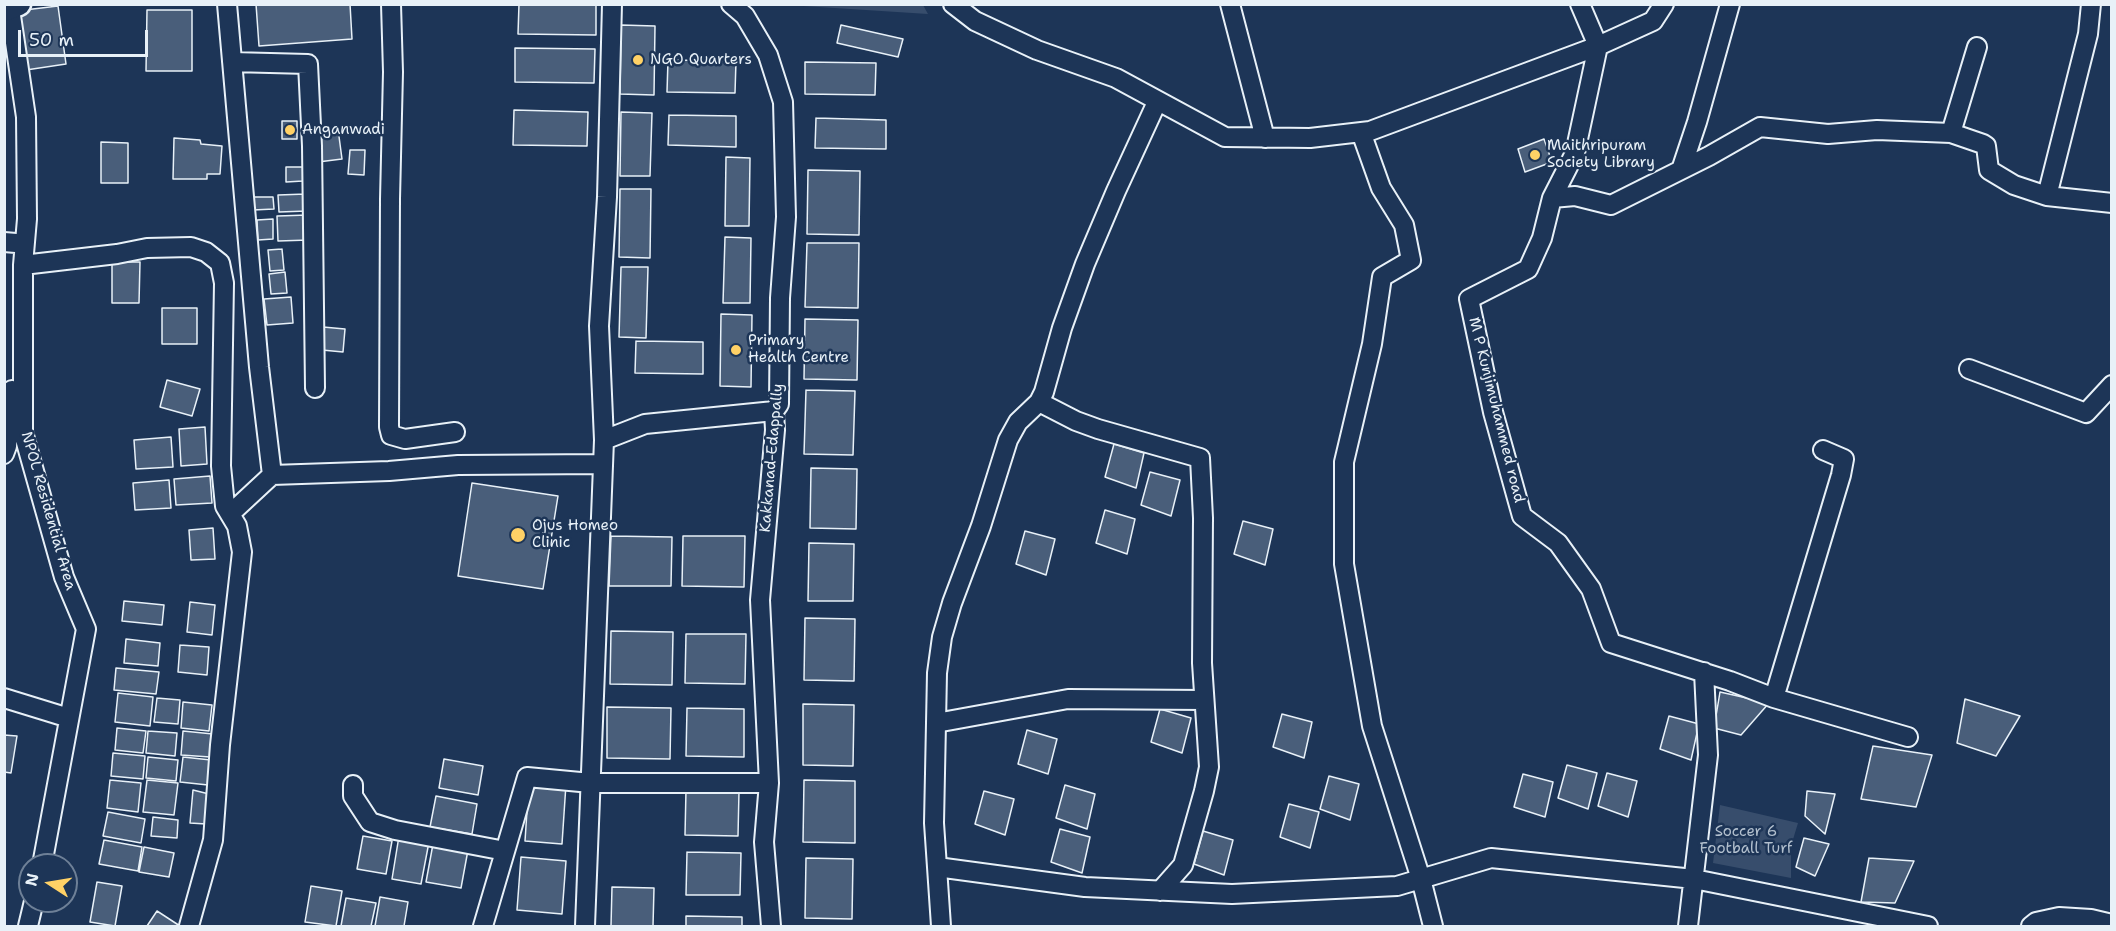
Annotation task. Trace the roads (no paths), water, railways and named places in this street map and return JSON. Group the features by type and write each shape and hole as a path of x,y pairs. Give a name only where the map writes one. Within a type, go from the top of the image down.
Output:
{"street":[{"path":"227,4 272,475"},
{"path":"391,4 393,72 389,427 391,435 405,439 455,432"},
{"path":"585,927 604,440 599,326 608,165 612,4"},
{"name":"Kakkanad-Edappally","path":"731,4 745,16 768,55 783,102 786,217 780,298 779,404 774,411 775,430 760,600 769,783 764,842 771,927"},
{"path":"953,4 975,21 1037,50 1116,78 1225,137 1265,138 1310,138 1370,131 1598,46 1653,21 1664,4"},
{"path":"1230,4 1265,138"},
{"path":"1580,4 1598,46"},
{"path":"1681,170 1730,4"},
{"path":"2048,196 2088,34 2091,4"},
{"name":"NPOL Residential Area","path":"11,8 26,117 27,219 23,265 23,432 64,577 86,629 44,853"},
{"name":"M P Kunjimuhammed road","path":"1598,46 1575,153 1552,198 1542,238 1528,269 1469,299 1493,412 1522,516 1558,543 1591,589 1611,643 1704,672 1774,698 1908,737"},
{"path":"1951,133 1977,47"},
{"path":"4,56 14,93 16,112 10,242 23,265 13,309 12,395 7,446 4,454"},
{"path":"232,62 308,64 312,146 315,388"},
{"path":"941,927 934,823 937,673 942,637 1008,440 1018,422 1039,402 1044,392 1062,328 1085,264 1157,102"},
{"path":"1552,198 1575,196 1611,205 1760,127 1828,134 1877,130 1951,133 1986,146 1989,170 2014,185 2048,196 2112,203"},
{"path":"1361,132 1380,188 1404,225 1411,260 1382,277 1372,344 1344,462 1344,564 1372,726 1421,879 1433,927"},
{"path":"23,265 117,254 147,248 191,247 206,252 219,263 224,283 221,466 225,506 237,526 242,552 220,744 213,840 189,927"},
{"path":"1970,369 2086,413 2112,385"},
{"path":"1039,402 1076,421 1098,429 1200,458 1203,518 1202,663 1209,767 1183,865 1160,891"},
{"path":"604,440 645,424 774,411"},
{"path":"1774,698 1841,475 1844,459 1823,450"},
{"path":"230,514 272,475 389,471 458,465 603,464"},
{"path":"1688,927 1708,755 1704,672"},
{"path":"4,699 69,718"},
{"path":"936,723 1068,699 1204,700"},
{"path":"483,927 527,777 591,783 769,783"},
{"path":"353,785 353,796 370,822 395,830 505,851"},
{"path":"937,867 1085,887 1232,894 1397,886 1491,858 1694,879 1928,927"},
{"path":"2031,927 2036,922 2059,916 2091,919 2112,924"}],"place":[{"name":"NGO Quarters","path":"638,60"},
{"name":"Anganwadi","path":"290,130"},
{"name":"Maithripuram Society Library","path":"1535,155"},
{"name":"Primary Health Centre","path":"736,350"},
{"name":"Ojus Homeo Clinic","path":"518,535"}],"park label":[{"name":"Soccer 6 Football Turf","path":"1746,840"}]}
